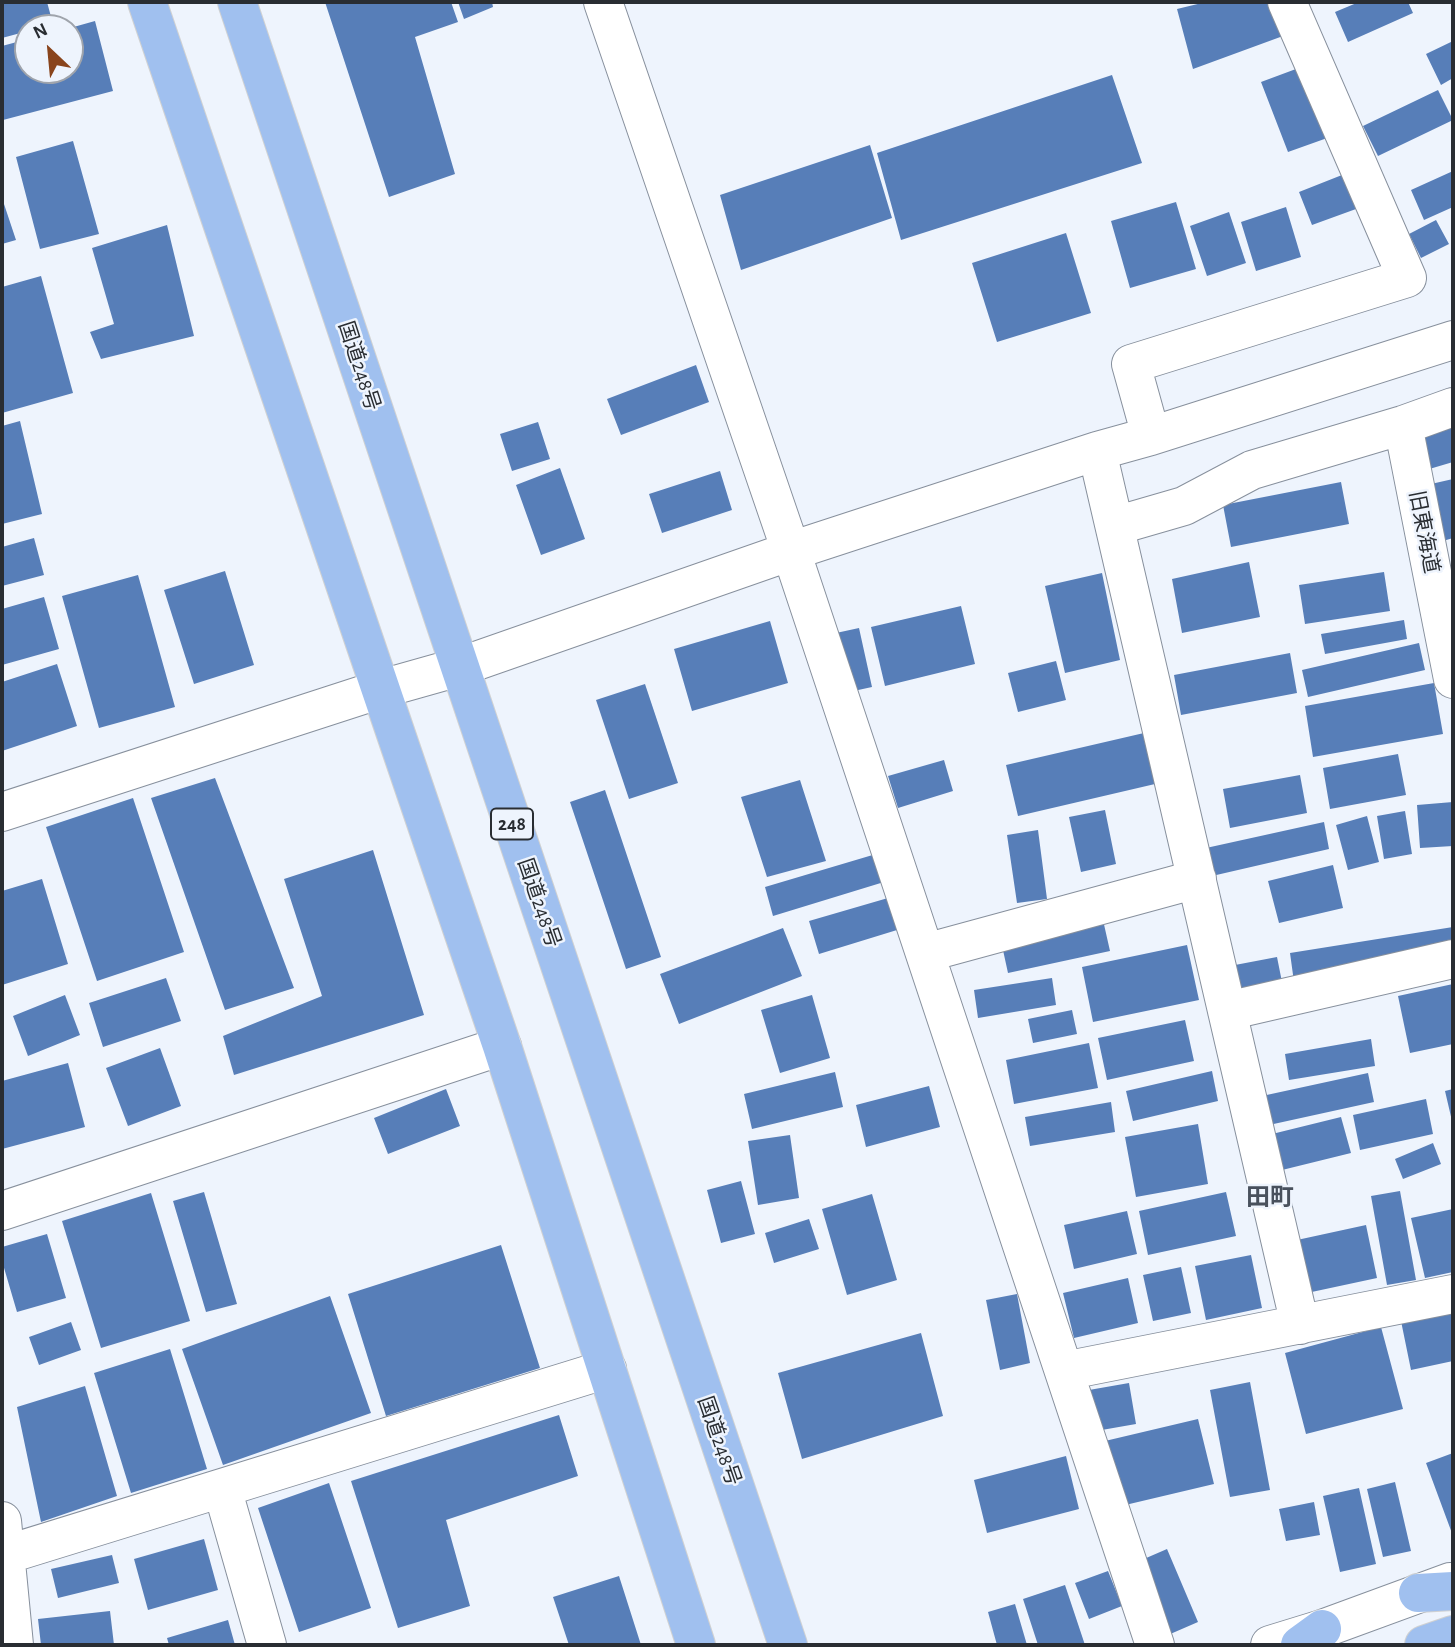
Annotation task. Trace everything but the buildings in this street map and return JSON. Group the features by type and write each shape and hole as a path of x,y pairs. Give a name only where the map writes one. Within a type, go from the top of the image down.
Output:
{"highway":[{"path":"147,2 502,1046 696,1645"},
{"name":"国道248号","path":"237,2 788,1645"},
{"path":"1424,1645 1453,1635"}],"street":[{"path":"603,2 791,551 1155,1645"},
{"path":"1150,436 1131,364 1407,278 1287,2"},
{"path":"2,813 381,689 459,667 791,551 1097,451 1453,340"},
{"path":"1115,526 1184,506 1252,470 1403,425 1453,407"},
{"name":"旧東海道","path":"1403,425 1453,679"},
{"path":"1097,451 1300,1325"},
{"path":"925,953 1196,879"},
{"path":"1227,1011 1453,959"},
{"path":"2,1211 502,1046"},
{"path":"1064,1371 1453,1294"},
{"path":"14,1645 3,1538 222,1488 607,1369"},
{"path":"222,1488 267,1645"},
{"path":"1270,1645 1311,1637 1442,1589"}],"district":[{"name":"田町","path":"1270,1198"}]}
